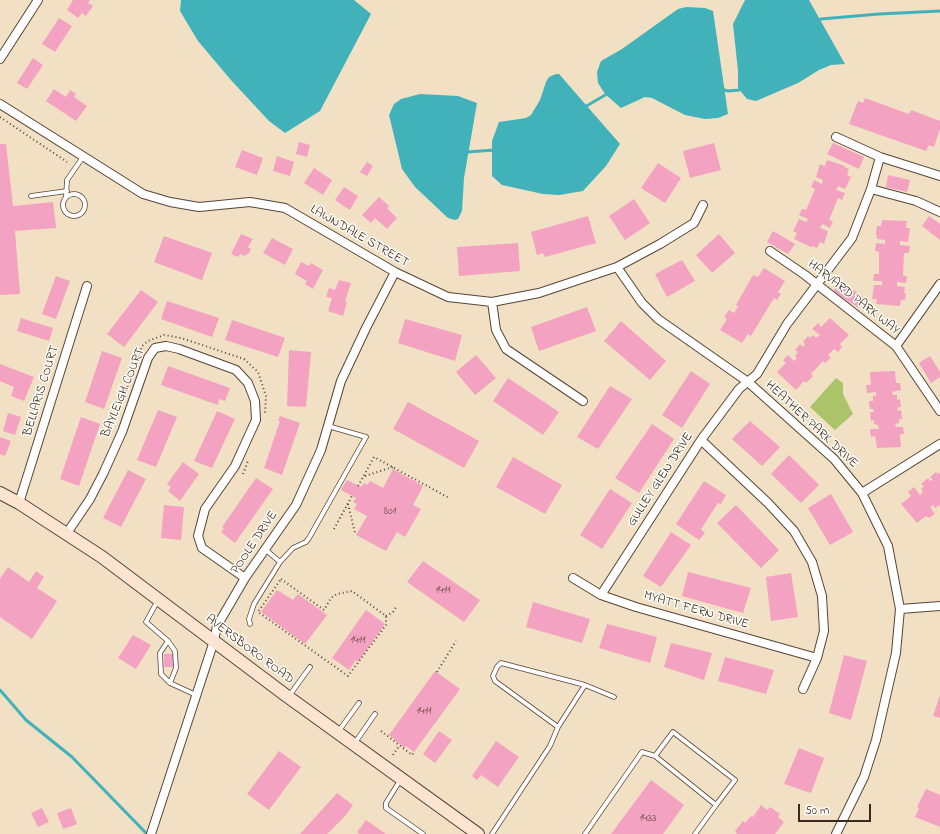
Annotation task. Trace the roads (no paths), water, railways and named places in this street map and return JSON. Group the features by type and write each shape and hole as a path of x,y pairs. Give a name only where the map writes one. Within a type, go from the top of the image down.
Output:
{"street":[{"path":"0,59 38,0"},
{"name":"LAWNDALE STREET","path":"0,104 143,194 170,202 199,207 250,202 285,208 395,272 448,297 492,302 539,293 617,267 660,244 694,223 703,205"},
{"path":"836,137 880,157 940,176"},
{"name":"GULLEY GLEN DRIVE","path":"600,595 701,440 739,389 757,374 787,324 852,238 871,189 880,157"},
{"path":"871,189 916,201 940,212"},
{"name":"HARVARD PARK WAY","path":"770,251 896,346 940,411"},
{"name":"HEATHER PARK DRIVE","path":"617,267 642,303 658,319 748,382 834,459 862,493 888,546 900,610 896,653 876,740 864,777 836,834"},
{"name":"POOLE DRIVE","path":"150,834 214,641 217,626 245,578 296,505 321,450 341,381 395,272"},
{"path":"896,346 940,284"},
{"name":"BELLARIS COURT","path":"20,503 87,286"},
{"path":"492,302 496,330 506,349 583,402"},
{"name":"BAYLEIGH COURT","path":"67,533 90,499 103,474 122,432 148,358 155,348 166,346 179,349 236,370 248,383 255,401 256,420 235,466 205,509 198,536 202,548 215,559 245,578"},
{"path":"701,440 768,503 794,531 812,562 822,603 824,631 817,658 803,689"},
{"path":"862,493 940,444"},
{"name":"AVERSBORO ROAD","path":"0,494 20,503 67,533 353,744 478,834"},
{"name":"MYATT FERN DRIVE","path":"573,578 600,595 636,607 817,658"},
{"path":"900,610 940,606"}],"lane":[{"path":"66,197 73,194 82,198 85,205 81,214 74,217 67,214 63,204 67,191 67,180 83,156"},
{"path":"31,196 67,191"},
{"path":"250,624 249,619 254,604 280,562 293,548 306,542 310,538 366,437 328,426"},
{"path":"266,550 280,562"},
{"path":"158,600 146,622 168,641 175,651 176,668 170,683"},
{"path":"168,641 160,653 161,674 170,683 196,695"},
{"path":"558,727 495,682 494,676 497,667 501,663 510,664 585,685 614,697"},
{"path":"289,697 310,667"},
{"path":"492,834 550,746 558,727 585,685"},
{"path":"338,732 359,703"},
{"path":"353,744 375,714"},
{"path":"655,756 673,732 735,780 695,834"},
{"path":"585,834 642,752 655,756 716,806"},
{"path":"402,778 386,803 386,808 423,834"}],"water":[{"path":"181,0 354,0 371,14 320,111 285,133 269,121 230,79 198,41 180,11"},
{"path":"745,0 809,0 845,64 831,65 819,70 798,83 756,101 747,99 738,88 738,71 733,24"},
{"path":"686,7 705,8 713,11 728,114 718,118 705,119 685,115 652,98 645,97 621,108 605,94 598,83 597,72 601,61 622,49 678,9"},
{"path":"559,74 620,144 606,166 583,191 559,195 543,194 502,185 492,176 492,141 499,122 526,118 531,115 540,100 549,77"},
{"path":"420,94 458,96 477,103 464,178 462,211 458,219 455,220 448,218 415,187 402,169 389,115 394,104 401,99"}],"waterway":[{"path":"819,20 879,14 940,11"},
{"path":"721,89 728,91 739,90 742,87"},
{"path":"583,108 607,94"},
{"path":"467,152 495,150"},
{"path":"0,690 26,720 72,757 147,834"}]}
